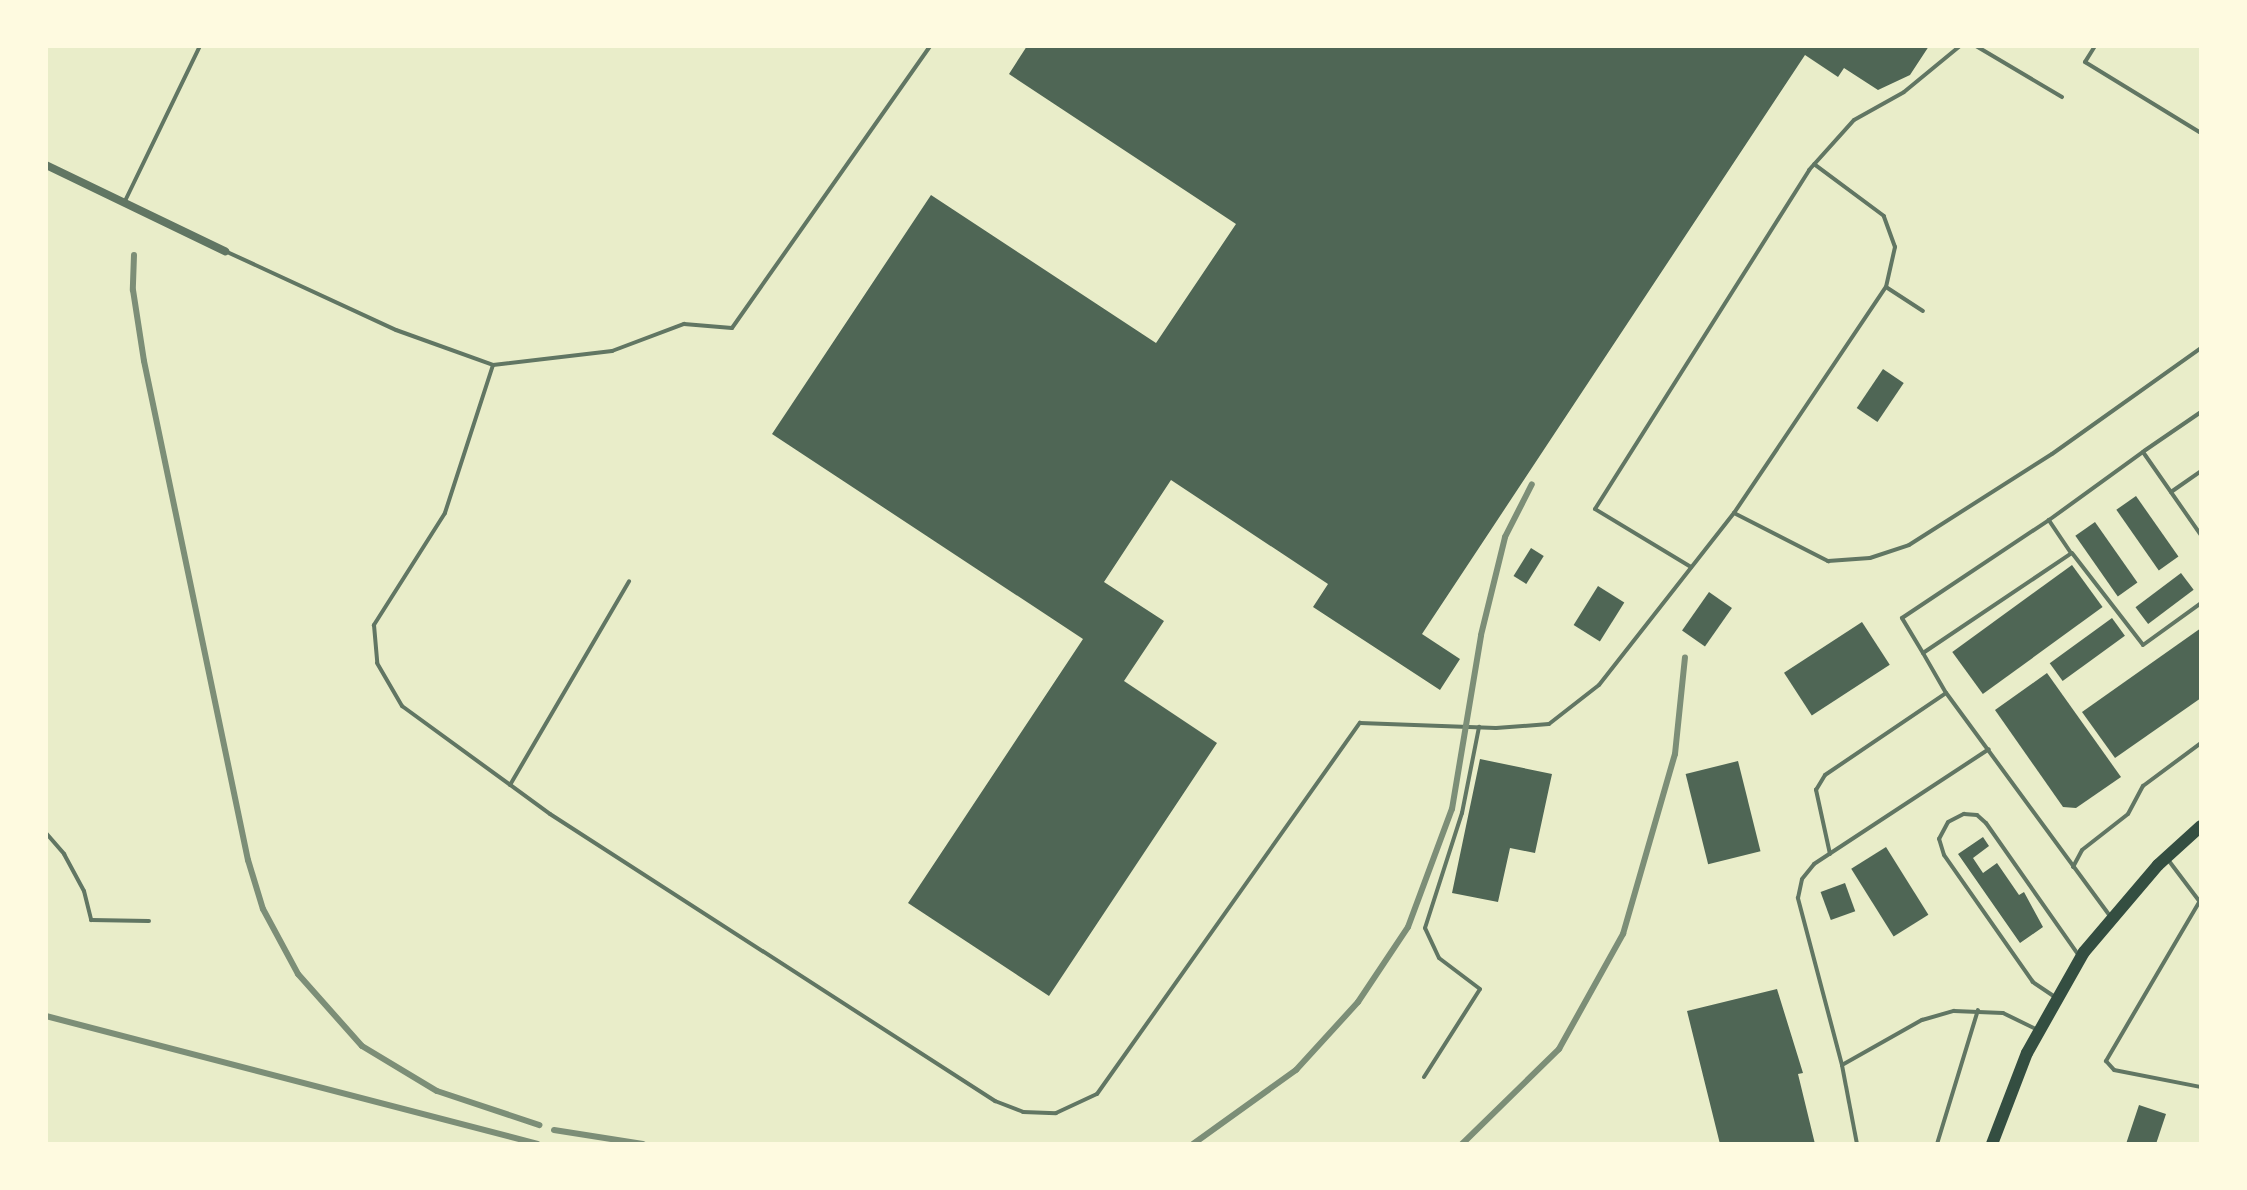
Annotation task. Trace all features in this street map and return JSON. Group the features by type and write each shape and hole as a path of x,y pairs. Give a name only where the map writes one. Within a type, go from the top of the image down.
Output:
{"main road":[{"path":"1992,1144 2039,1030 2080,957 2166,857 2201,826"}],"street":[{"path":"46,165 225,251"}],"lane":[{"path":"125,201 200,46"},
{"path":"225,251 396,330 493,365 612,351 684,324 732,328 930,46"},
{"path":"1691,567 1595,509 1814,164 1854,120 1904,92 1960,46"},
{"path":"1976,46 2062,97"},
{"path":"2095,46 2085,62 2201,133"},
{"path":"493,365 445,513 374,625 377,663 402,706 510,785 995,1101 1023,1112 1056,1113 1097,1094 1360,723 1479,727 1549,724 1599,685 1734,513 1886,287 1895,247 1884,216 1814,164"},
{"path":"1886,287 1923,311"},
{"path":"1734,513 1828,561 1870,558 1909,545 2052,454 2201,348"},
{"path":"2111,918 1990,748 1946,693 1902,618 2049,520 2201,412"},
{"path":"2143,452 2201,535"},
{"path":"2171,492 2201,471"},
{"path":"2049,520 2143,645 2201,603"},
{"path":"1923,653 2072,553"},
{"path":"510,785 629,581"},
{"path":"1830,854 1816,790 1825,775 1946,693"},
{"path":"1424,1077 1480,989 1439,958 1425,928 1462,813 1479,727"},
{"path":"2073,867 2082,850 2128,814 2143,786 2201,743"},
{"path":"1857,1144 1842,1065 1798,898 1802,879 1830,854 1990,748"},
{"path":"2055,998 2033,982 1944,855 1939,839 1948,822 1964,814 1977,815 1986,823 2062,938 2080,957"},
{"path":"46,833 78,879 91,920 149,921"},
{"path":"2166,857 2200,901 2165,968 2106,1061 2114,1070 2201,1087"},
{"path":"1842,1065 1922,1020 1978,1010 2003,1013 2039,1030"},
{"path":"1937,1144 1978,1010"}],"building":[{"path":"1027,46 1929,46 1910,75 1878,90 1844,68 1838,77 1805,55 1422,634 1460,659 1440,690 1313,607 1328,584 1171,480 1104,582 1164,621 1124,681 1217,743 1049,996 908,903 1083,639 772,434 931,195 1156,343 1236,224 1009,74"},
{"path":"1883,369 1904,383 1877,422 1857,408"},
{"path":"2136,496 2178,557 2159,570 2116,510"},
{"path":"2095,522 2137,583 2118,596 2075,536"},
{"path":"1531,548 1544,556 1526,584 1514,576"},
{"path":"2072,565 2103,607 1983,694 1952,652"},
{"path":"2181,573 2194,590 2148,624 2135,607"},
{"path":"1598,586 1624,602 1600,641 1574,625"},
{"path":"1709,592 1732,608 1705,647 1682,631"},
{"path":"2112,618 2125,636 2063,681 2050,663"},
{"path":"1862,622 1890,665 1812,715 1784,673"},
{"path":"2201,628 2201,698 2115,758 2082,712"},
{"path":"2047,673 2121,777 2076,808 2063,807 1995,710"},
{"path":"1480,759 1552,774 1535,853 1510,848 1498,902 1452,893"},
{"path":"1738,761 1760,851 1708,864 1686,774"},
{"path":"1983,837 1989,846 1973,858 1983,873 1997,863 2019,895 2024,892 2043,927 2020,943 1958,854"},
{"path":"1886,847 1928,915 1894,937 1851,869"},
{"path":"1845,883 1855,911 1831,920 1821,892"},
{"path":"1777,989 1803,1073 1798,1074 1815,1144 1720,1144 1687,1011"},
{"path":"2139,1105 2166,1114 2156,1144 2126,1144"}],"railway":[{"path":"134,255 133,290 144,361 248,860 263,909 298,974 362,1046 437,1091 539,1125"},
{"path":"1193,1144 1296,1070 1358,1002 1408,927 1452,809 1481,635 1505,537 1532,484"},
{"path":"1462,1144 1559,1049 1623,934 1675,754 1685,658"},
{"path":"46,1016 538,1144"},
{"path":"554,1130 643,1144"}]}
